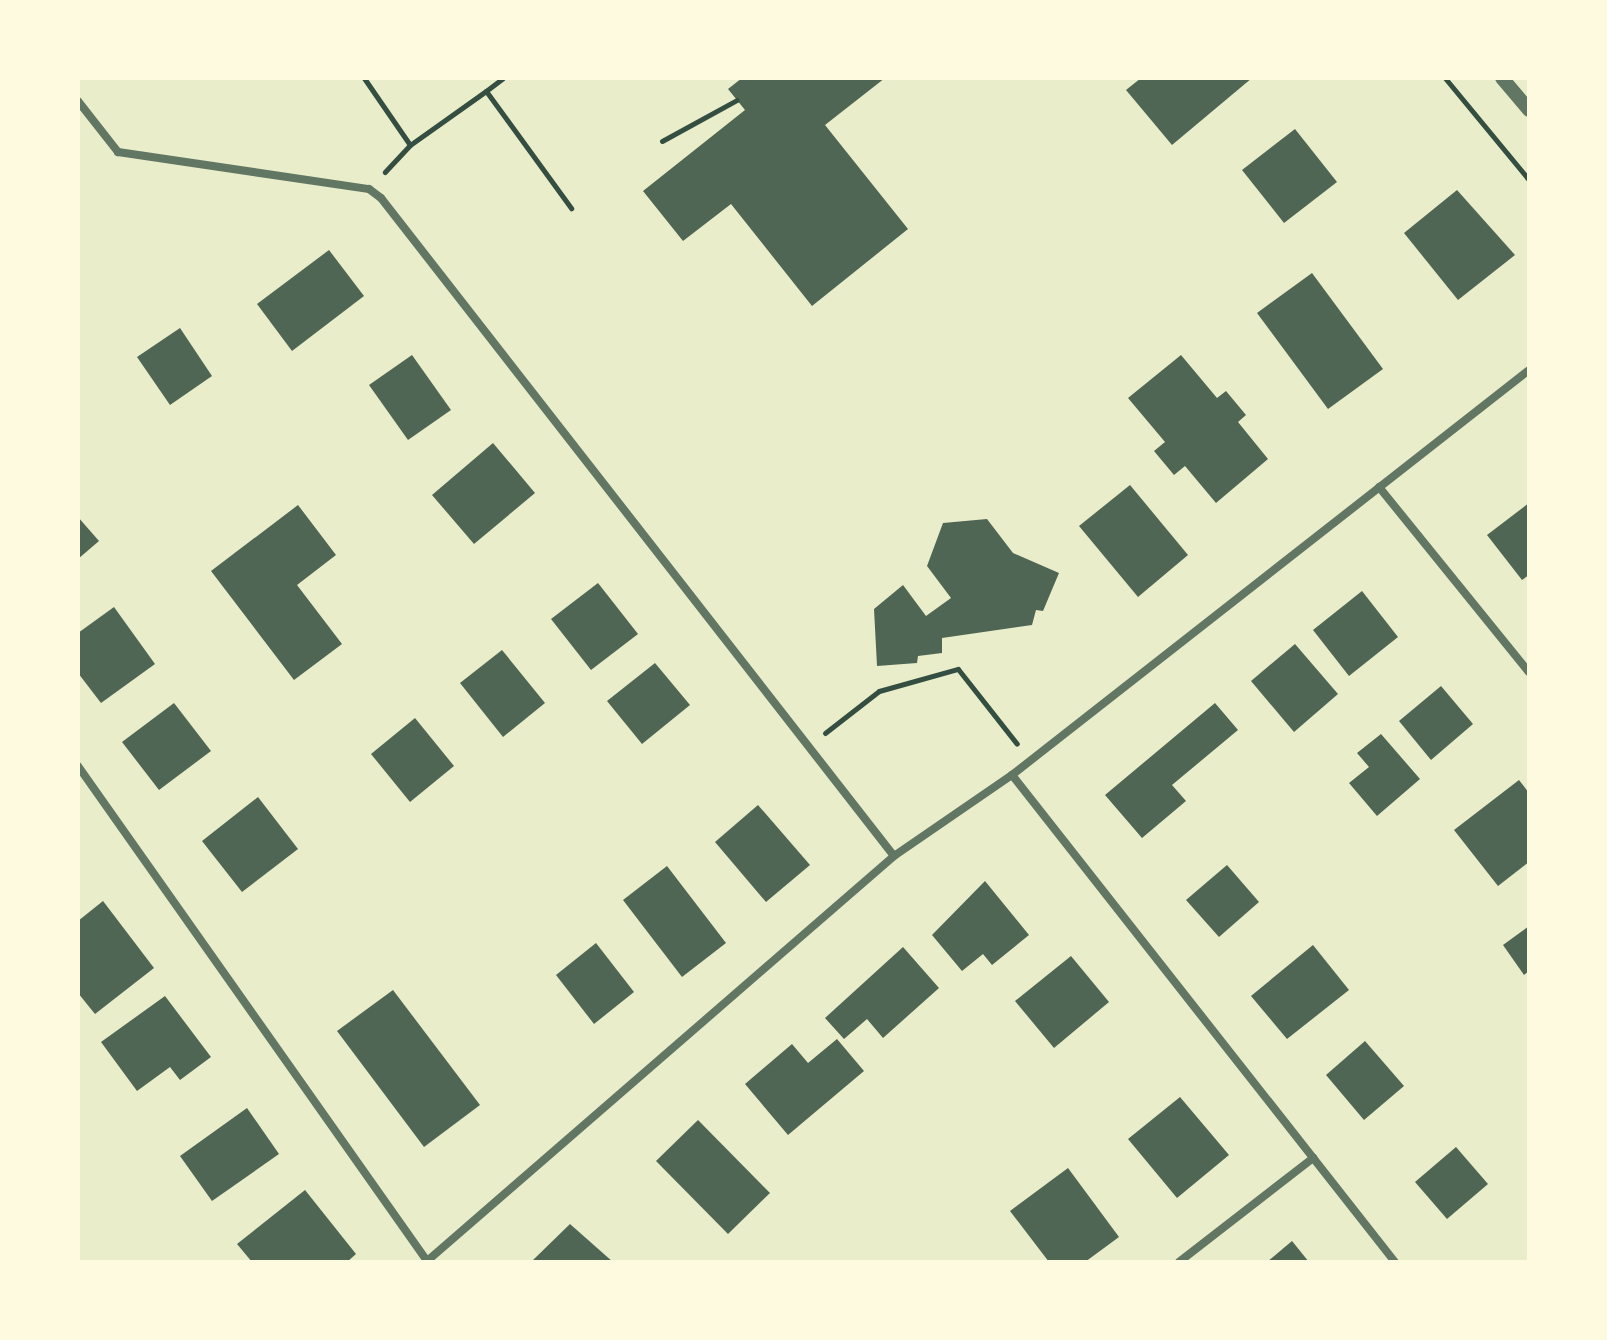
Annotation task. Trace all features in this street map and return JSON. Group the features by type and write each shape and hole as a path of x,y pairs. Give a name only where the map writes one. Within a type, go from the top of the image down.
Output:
{"street":[{"path":"1502,78 1529,110"},
{"path":"78,101 118,152 369,189 894,856"},
{"path":"78,766 427,1261 894,856 1012,775 1529,370"},
{"path":"1379,487 1529,672"},
{"path":"1012,775 1395,1262"},
{"path":"1179,1262 1313,1158"}],"path":[{"path":"364,78 410,145"},
{"path":"369,189 410,145 503,78"},
{"path":"1445,78 1529,180"},
{"path":"486,91 571,208"},
{"path":"662,141 737,100"},
{"path":"806,748 879,691 958,669 1030,761"}],"building":[{"path":"742,78 885,78 825,125 908,229 812,306 731,204 683,241 643,191 745,110 728,89"},
{"path":"1141,78 1252,78 1172,145 1126,90"},
{"path":"1295,129 1337,182 1284,223 1242,170"},
{"path":"1457,190 1515,255 1458,300 1404,233"},
{"path":"329,250 364,296 292,351 257,304"},
{"path":"1312,273 1383,369 1328,409 1257,313"},
{"path":"180,328 212,376 170,405 137,357"},
{"path":"412,355 451,410 408,440 369,385"},
{"path":"1181,355 1217,398 1226,391 1246,415 1238,422 1268,459 1216,503 1185,466 1174,475 1154,451 1165,442 1128,398"},
{"path":"493,443 535,493 474,544 432,495"},
{"path":"1130,485 1188,555 1138,597 1079,526"},
{"path":"1529,503 1529,575 1522,580 1487,535"},
{"path":"298,505 336,555 297,585 342,644 294,680 211,571"},
{"path":"78,517 99,541 78,559"},
{"path":"987,519 1013,553 1059,573 1043,611 1036,610 1032,625 942,638 942,653 918,656 917,663 877,666 874,609 903,585 926,616 951,598 927,566 943,523"},
{"path":"598,583 638,634 591,670 551,619"},
{"path":"1362,591 1398,637 1349,676 1313,630"},
{"path":"114,607 155,664 101,703 78,673 78,633"},
{"path":"1295,644 1338,694 1294,732 1251,681"},
{"path":"502,650 545,703 503,737 460,683"},
{"path":"655,663 690,705 642,744 607,701"},
{"path":"1441,686 1473,724 1431,760 1399,721"},
{"path":"174,703 211,751 159,790 122,742"},
{"path":"1215,703 1238,730 1172,785 1186,801 1142,838 1105,795"},
{"path":"415,718 454,766 410,802 371,754"},
{"path":"1381,734 1420,779 1377,816 1349,783 1369,767 1357,753"},
{"path":"1519,780 1529,793 1529,862 1498,886 1454,830"},
{"path":"258,797 298,849 242,892 202,841"},
{"path":"758,805 810,865 766,902 715,842"},
{"path":"1227,865 1259,902 1219,937 1186,900"},
{"path":"667,866 726,943 682,977 623,900"},
{"path":"985,881 1029,935 992,965 983,954 962,971 932,935"},
{"path":"103,901 154,968 95,1014 78,993 78,921"},
{"path":"1529,926 1529,971 1524,975 1503,945"},
{"path":"596,943 634,992 594,1024 556,975"},
{"path":"1313,945 1349,990 1287,1039 1251,996"},
{"path":"903,947 939,988 883,1038 867,1019 844,1039 825,1018"},
{"path":"1071,956 1109,1002 1054,1048 1015,1001"},
{"path":"393,990 480,1105 424,1147 337,1031"},
{"path":"165,996 211,1057 180,1080 170,1067 137,1091 101,1042"},
{"path":"837,1039 864,1071 788,1135 745,1084 792,1044 808,1063"},
{"path":"1365,1041 1404,1086 1364,1120 1326,1075"},
{"path":"1180,1097 1229,1155 1177,1198 1128,1139"},
{"path":"247,1108 279,1154 212,1201 180,1156"},
{"path":"698,1120 770,1193 728,1234 656,1161"},
{"path":"1456,1147 1488,1184 1447,1219 1415,1182"},
{"path":"1068,1168 1119,1237 1085,1262 1049,1262 1010,1211"},
{"path":"305,1190 356,1254 347,1262 252,1262 237,1244"},
{"path":"570,1224 613,1262 531,1262"},
{"path":"1292,1241 1309,1262 1267,1262"}]}
